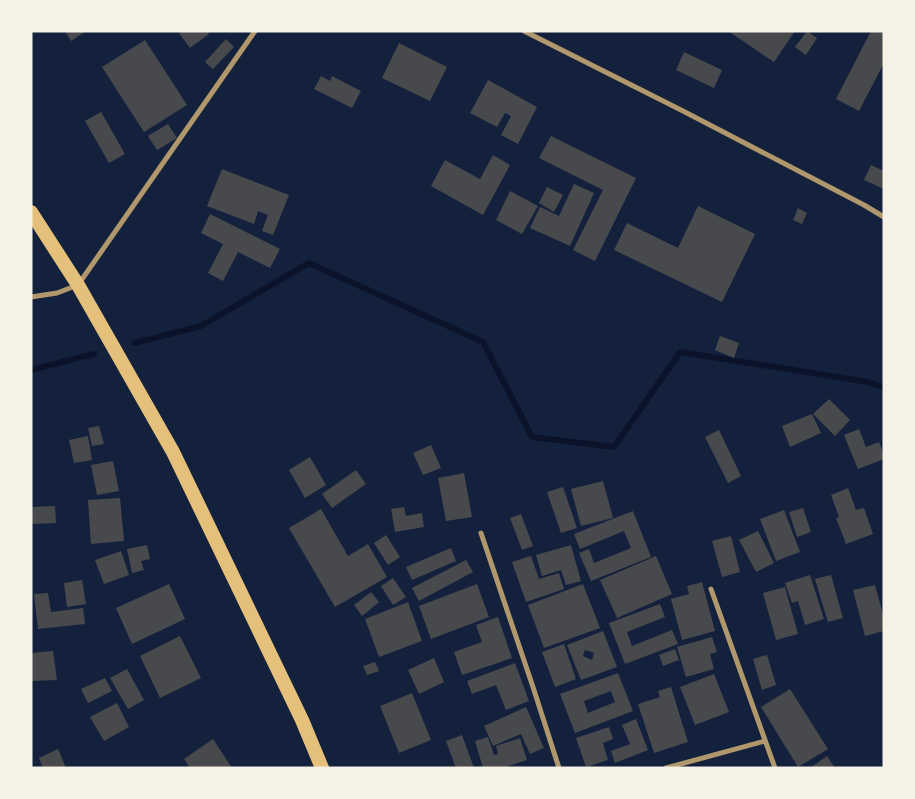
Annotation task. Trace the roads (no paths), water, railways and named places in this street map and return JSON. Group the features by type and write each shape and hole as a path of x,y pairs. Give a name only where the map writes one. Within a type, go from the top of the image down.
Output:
{"highway":[{"path":"31,212 78,286 173,452 302,720 322,768"}],"street":[{"path":"31,297 57,293 78,286 255,31"},
{"path":"524,31 692,115 884,217"},
{"path":"481,533 534,687 559,768"},
{"path":"711,589 775,768"},
{"path":"666,768 765,740"}],"waterway":[{"path":"134,343 201,326 309,263 483,342 532,437 614,447 680,352 868,382 884,387"},
{"path":"31,370 94,354"}]}
